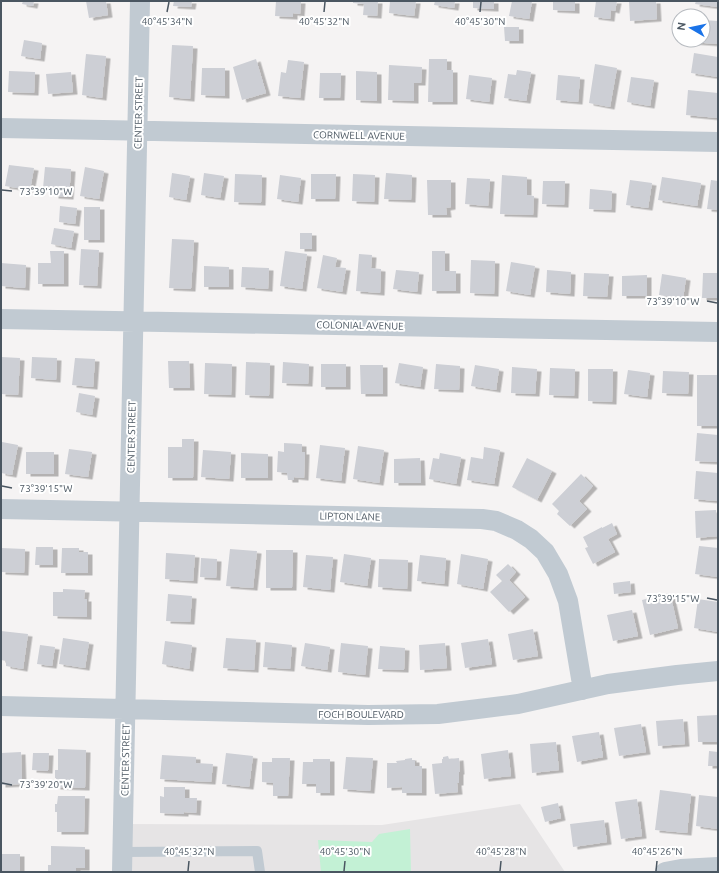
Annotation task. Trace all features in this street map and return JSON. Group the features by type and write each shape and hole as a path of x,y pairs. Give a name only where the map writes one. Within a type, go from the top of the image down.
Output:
{"street":[{"name":"CENTER STREET","path":"122,872 140,1"},
{"name":"CORNWELL AVENUE","path":"1,128 718,142"},
{"name":"COLONIAL AVENUE","path":"1,319 718,332"},
{"name":"LIPTON LANE","path":"1,509 482,519 496,521 517,530 532,539 545,552 558,574 568,601 583,690"},
{"name":"FOCH BOULEVARD","path":"1,706 368,715 438,714 518,704 608,684 718,671"},
{"path":"665,872 681,869 718,867"}],"lane":[{"path":"123,852 257,851 260,872"}],"shaded area":[{"path":"520,804 565,872 122,872 123,824 382,825"}],"green space":[{"path":"410,829 411,872 321,872 318,840 372,842 379,834"}],"building":[{"path":"23,1 34,1 33,6 22,4"},
{"path":"86,1 106,1 108,15 89,18"},
{"path":"174,1 192,1 191,7 173,6"},
{"path":"276,1 301,1 300,14 293,13 293,17 275,16"},
{"path":"353,1 378,1 377,16 363,15 364,4 353,3"},
{"path":"390,1 416,1 414,16 389,13"},
{"path":"435,1 455,1 454,8 434,5"},
{"path":"473,1 494,1 494,9 473,8"},
{"path":"512,1 532,1 529,19 509,16"},
{"path":"553,1 575,1 575,11 553,10"},
{"path":"596,1 617,1 615,11 611,10 610,19 594,17"},
{"path":"629,1 656,1 657,19 630,21"},
{"path":"696,1 718,1 718,7 695,4"},
{"path":"711,21 718,21 718,44 711,43"},
{"path":"504,27 519,27 519,41 505,41"},
{"path":"24,40 42,43 40,59 21,56"},
{"path":"172,45 193,46 190,99 169,97"},
{"path":"694,53 718,57 718,77 691,73"},
{"path":"86,54 106,56 102,98 82,95"},
{"path":"256,59 266,93 242,100 233,67"},
{"path":"429,59 447,59 447,70 453,70 453,102 428,102"},
{"path":"288,60 304,62 300,98 278,96 281,72 286,73"},
{"path":"595,64 617,68 610,107 589,103"},
{"path":"389,65 422,67 421,83 414,83 414,101 388,100"},
{"path":"202,68 225,68 225,96 201,95"},
{"path":"517,70 531,72 526,101 504,98 508,74 516,75"},
{"path":"9,71 35,72 34,93 8,92"},
{"path":"356,71 377,72 377,101 356,100"},
{"path":"71,72 73,92 48,94 46,74"},
{"path":"320,73 341,73 340,98 319,98"},
{"path":"469,75 492,78 489,102 466,99"},
{"path":"558,75 580,77 578,102 556,100"},
{"path":"631,77 654,80 650,106 627,102"},
{"path":"688,90 718,93 718,118 686,115"},
{"path":"9,165 34,168 30,190 5,186"},
{"path":"45,167 71,169 69,197 54,196 54,188 43,188"},
{"path":"85,167 104,171 99,199 80,196"},
{"path":"172,173 190,176 186,200 169,197"},
{"path":"204,173 224,176 220,198 201,195"},
{"path":"386,173 412,175 411,200 384,199"},
{"path":"235,174 262,175 261,203 234,202"},
{"path":"311,174 336,174 335,199 311,199"},
{"path":"353,174 375,175 374,202 352,201"},
{"path":"280,175 301,178 298,202 277,199"},
{"path":"502,175 527,177 527,195 534,196 533,215 500,214"},
{"path":"662,177 701,183 697,206 658,200"},
{"path":"467,178 490,179 488,206 465,204"},
{"path":"427,180 451,180 451,207 446,208 447,215 428,215"},
{"path":"630,180 652,183 648,208 626,205"},
{"path":"711,180 718,181 718,210 707,209"},
{"path":"543,181 565,181 564,205 542,204"},
{"path":"590,189 612,191 611,210 589,209"},
{"path":"60,206 77,208 75,224 59,222"},
{"path":"84,207 100,207 100,240 84,240"},
{"path":"54,228 74,231 71,248 51,244"},
{"path":"300,233 312,233 312,249 300,249"},
{"path":"172,239 194,240 191,289 169,288"},
{"path":"81,249 99,250 97,286 79,285"},
{"path":"50,251 64,251 64,284 38,284 38,263 51,263"},
{"path":"285,251 307,254 302,289 280,286"},
{"path":"432,251 445,251 445,271 456,271 456,291 432,291"},
{"path":"359,254 372,255 371,268 381,269 380,293 356,291"},
{"path":"323,255 337,258 335,267 346,268 342,292 317,288"},
{"path":"471,260 495,261 494,294 470,293"},
{"path":"511,262 535,266 530,295 506,291"},
{"path":"1,263 26,265 25,288 1,286"},
{"path":"204,266 229,267 229,287 204,287"},
{"path":"242,267 269,268 268,289 241,287"},
{"path":"396,270 419,272 417,292 393,289"},
{"path":"547,270 571,272 570,294 546,292"},
{"path":"584,273 609,274 607,297 583,296"},
{"path":"703,273 718,273 718,298 702,298"},
{"path":"662,274 686,278 683,299 659,295"},
{"path":"647,275 647,296 622,296 622,276"},
{"path":"1,357 20,358 18,395 1,394"},
{"path":"32,357 57,358 56,380 31,378"},
{"path":"75,358 95,359 93,387 72,385"},
{"path":"168,361 189,361 190,388 169,388"},
{"path":"246,362 270,363 269,396 245,395"},
{"path":"283,362 309,364 308,384 282,383"},
{"path":"205,363 232,364 231,395 204,394"},
{"path":"399,363 423,367 420,387 395,383"},
{"path":"321,364 346,364 346,387 321,387"},
{"path":"436,364 460,366 459,390 434,389"},
{"path":"360,365 383,365 383,394 361,394"},
{"path":"475,365 499,369 496,390 471,386"},
{"path":"512,367 537,369 535,394 511,393"},
{"path":"550,368 575,369 574,396 549,395"},
{"path":"588,369 613,369 612,402 588,401"},
{"path":"628,370 650,373 647,397 624,394"},
{"path":"663,371 689,372 688,394 662,393"},
{"path":"697,375 718,375 718,426 697,426"},
{"path":"79,393 95,396 92,415 76,412"},
{"path":"697,433 718,435 717,462 695,461"},
{"path":"182,439 194,439 193,478 168,478 168,447 182,447"},
{"path":"2,442 18,445 12,475 1,473"},
{"path":"284,443 302,444 302,452 305,452 304,478 294,477 294,480 288,480 287,473 277,472 278,451 284,452"},
{"path":"320,445 345,448 341,481 316,478"},
{"path":"358,446 384,450 379,483 353,479"},
{"path":"484,447 500,450 494,484 467,480 471,457 483,459"},
{"path":"69,449 92,452 88,477 65,474"},
{"path":"203,450 231,452 229,479 201,477"},
{"path":"26,452 54,452 54,474 26,474"},
{"path":"241,453 268,454 268,478 241,478"},
{"path":"440,453 461,457 456,484 429,479 433,458 439,459"},
{"path":"420,458 421,483 394,483 394,459"},
{"path":"527,458 552,471 537,500 512,487"},
{"path":"696,471 718,473 717,501 694,499"},
{"path":"581,474 593,486 579,501 587,509 570,526 557,514 559,511 552,504"},
{"path":"716,510 718,536 696,538 695,511"},
{"path":"612,523 617,534 608,539 615,552 593,564 585,548 588,547 583,537"},
{"path":"699,546 718,548 718,577 695,574"},
{"path":"36,547 53,547 53,565 35,565"},
{"path":"1,548 25,549 24,573 1,572"},
{"path":"62,548 79,548 79,552 88,552 88,573 61,573"},
{"path":"230,549 257,551 253,588 226,586"},
{"path":"266,550 293,550 292,588 266,588"},
{"path":"166,553 195,555 193,581 165,579"},
{"path":"344,554 371,558 367,586 340,582"},
{"path":"461,554 488,559 483,589 457,584"},
{"path":"306,555 333,557 330,590 303,587"},
{"path":"420,555 446,558 444,584 417,581"},
{"path":"201,558 217,559 216,578 200,577"},
{"path":"379,559 408,560 407,589 378,587"},
{"path":"508,564 516,572 509,580 525,597 509,612 490,592 502,581 496,575"},
{"path":"630,581 631,592 614,594 613,583"},
{"path":"63,589 85,590 84,599 87,599 87,617 53,616 53,592 63,592"},
{"path":"670,593 678,628 650,635 642,600"},
{"path":"168,594 192,596 190,622 166,621"},
{"path":"698,599 718,602 718,632 694,628"},
{"path":"632,610 638,636 613,641 607,615"},
{"path":"533,629 538,656 513,660 508,634"},
{"path":"1,631 28,634 23,669 6,666 6,661 1,660"},
{"path":"63,638 89,642 85,668 59,664"},
{"path":"226,638 256,640 254,670 223,668"},
{"path":"488,639 492,664 465,668 461,643"},
{"path":"165,641 192,645 189,669 162,664"},
{"path":"265,642 292,645 290,669 263,667"},
{"path":"305,643 330,647 327,670 301,666"},
{"path":"341,643 368,646 365,675 338,672"},
{"path":"445,643 447,668 420,670 419,645"},
{"path":"40,645 55,647 52,666 37,664"},
{"path":"380,646 405,648 404,670 378,669"},
{"path":"718,715 718,742 698,742 697,716"},
{"path":"683,719 685,744 658,746 656,721"},
{"path":"641,724 646,752 619,756 614,728"},
{"path":"599,732 603,757 577,762 572,736"},
{"path":"556,742 559,770 532,773 530,744"},
{"path":"58,749 86,750 85,788 56,787 55,770 58,770"},
{"path":"508,750 511,776 484,779 481,754"},
{"path":"709,751 718,752 718,766 708,766"},
{"path":"21,752 22,784 1,785 1,753"},
{"path":"33,753 49,753 48,771 32,770"},
{"path":"226,753 253,756 249,787 222,784"},
{"path":"162,755 196,757 196,763 213,764 211,782 160,779"},
{"path":"448,756 449,759 459,758 460,772 459,783 457,783 458,792 435,794 432,764 442,763 443,757"},
{"path":"346,757 373,758 370,791 343,789"},
{"path":"272,758 290,758 288,796 273,796 273,783 262,782 262,762 272,762"},
{"path":"412,758 412,760 415,760 415,766 422,766 422,793 402,793 402,787 387,788 387,763 397,763 396,761"},
{"path":"313,759 330,759 330,793 316,793 316,784 302,784 303,762 313,762"},
{"path":"164,787 185,787 185,798 197,798 196,813 160,813 160,796 164,797"},
{"path":"660,790 691,794 687,833 655,830"},
{"path":"699,795 718,797 718,829 696,826"},
{"path":"58,796 85,796 84,832 57,832 57,812 55,812 55,804 57,804"},
{"path":"637,799 642,836 621,839 615,802"},
{"path":"558,803 561,818 545,822 541,807"},
{"path":"604,820 607,842 573,847 570,824"},
{"path":"51,846 85,847 85,868 76,868 76,872 48,872 48,865 51,865"},
{"path":"1,854 20,854 20,872 1,872"}]}
